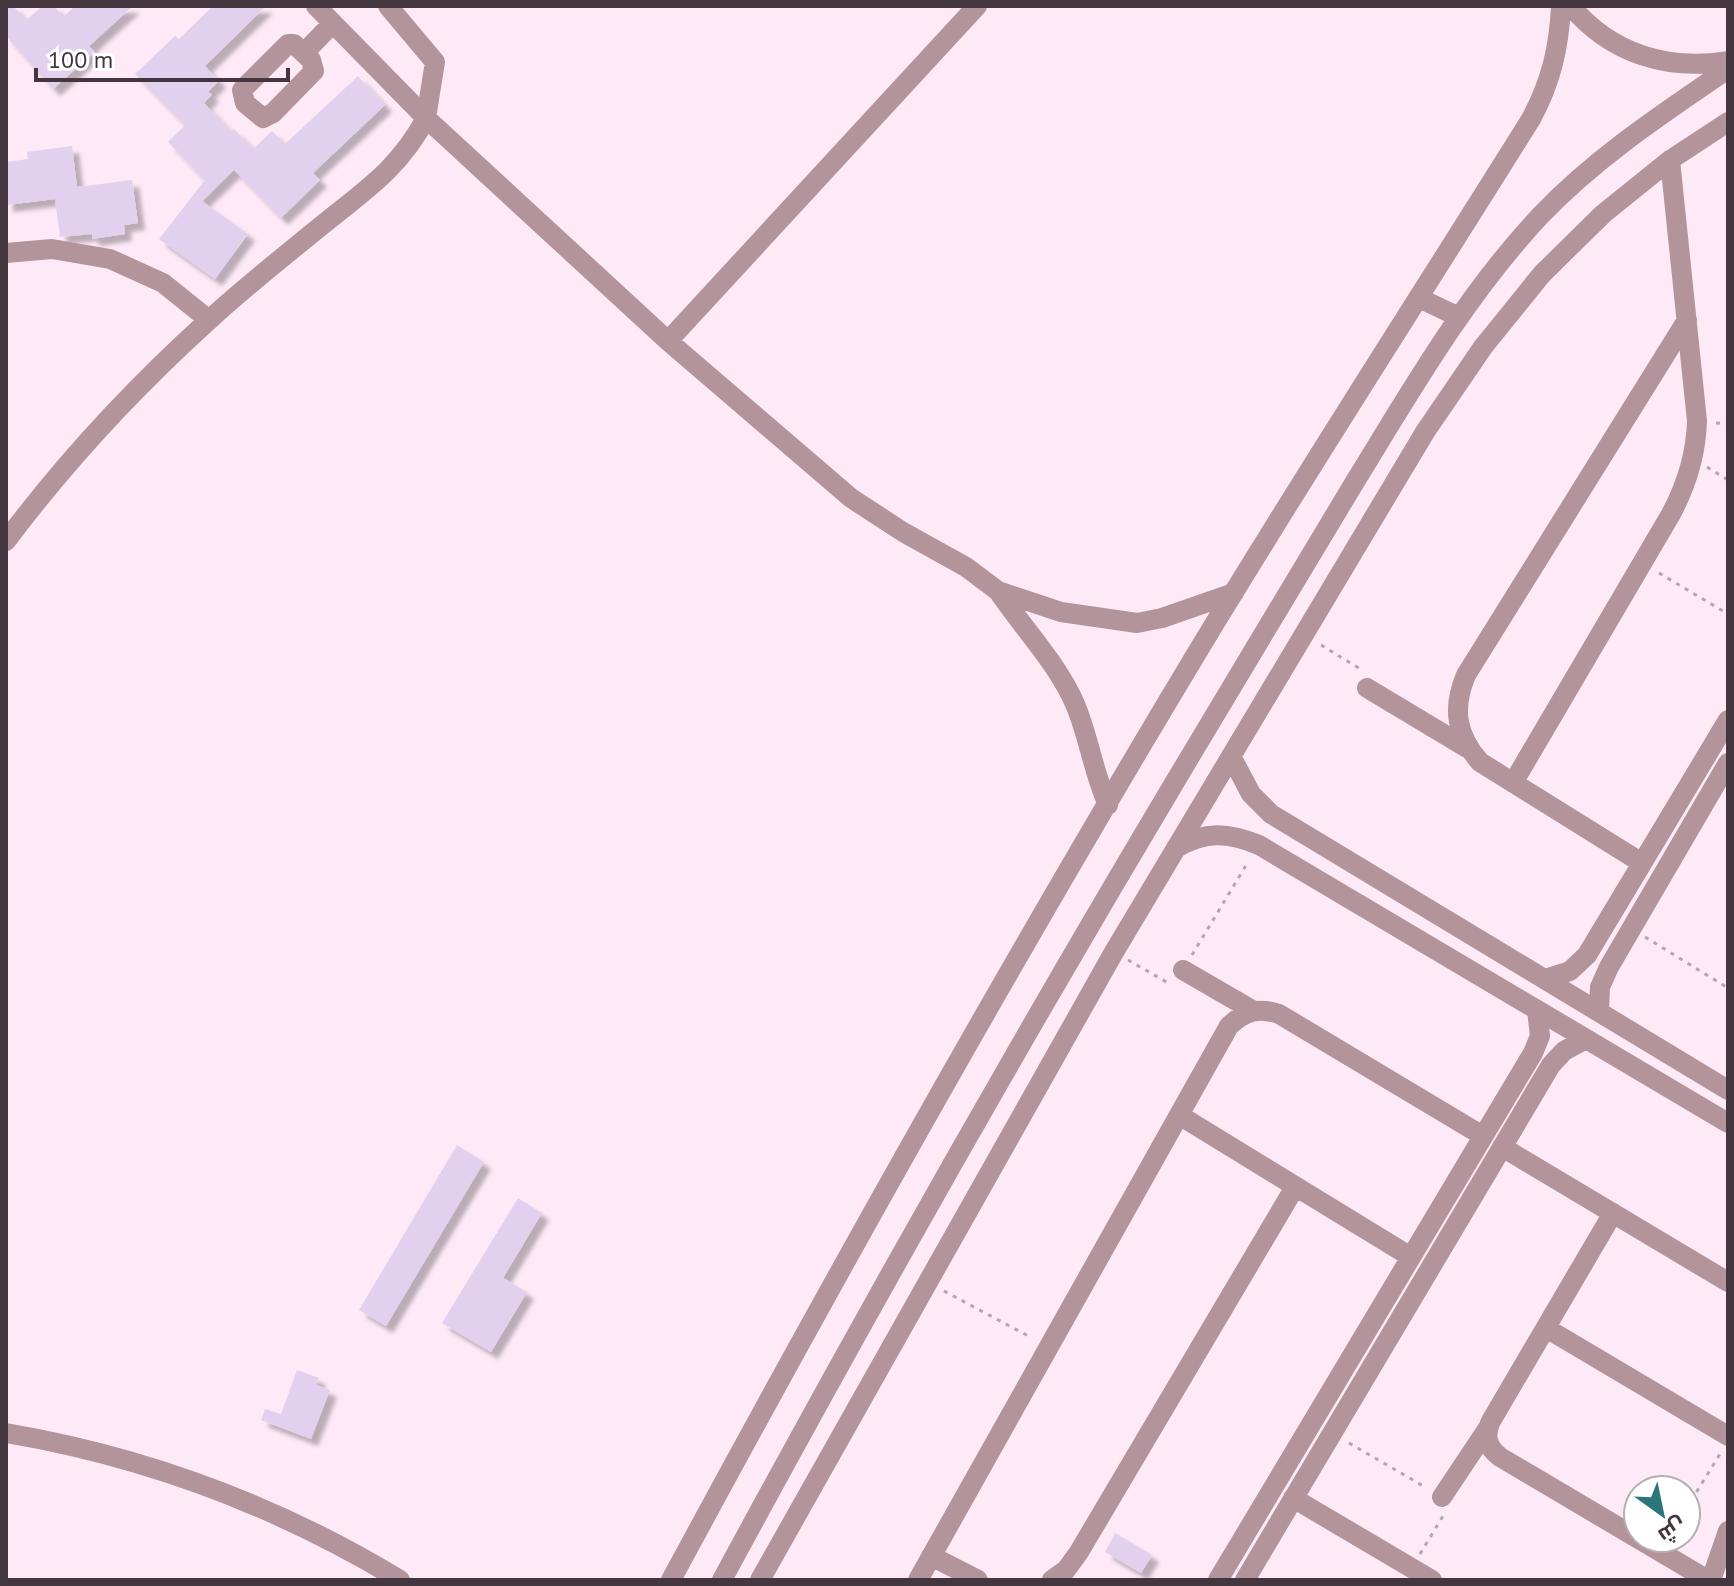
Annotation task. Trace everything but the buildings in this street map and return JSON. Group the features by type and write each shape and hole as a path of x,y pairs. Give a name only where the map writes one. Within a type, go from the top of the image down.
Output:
{"street":[{"path":"316,6 426,118 668,341 851,498 903,532 966,567 998,591 1074,701 1098,783 1108,805"},
{"path":"6,541 81,449 143,383 209,320 387,174 416,137 426,118 435,62 388,6"},
{"path":"668,341 977,6"},
{"path":"671,1580 806,1331 1108,805 1234,593 1531,119 1545,93 1557,50 1561,6"},
{"path":"1571,6 1605,38 1644,57 1686,65 1728,61"},
{"path":"304,53 333,23"},
{"path":"722,1580 854,1336 1078,945 1321,538 1459,317 1495,267 1542,214 1593,166 1648,123 1728,69"},
{"path":"760,1580 1114,952 1425,432 1483,347 1553,264 1603,214 1670,160 1728,122"},
{"path":"1513,783 1681,496 1693,458 1697,421 1670,160"},
{"path":"6,253 52,249 110,259 163,283 209,320"},
{"path":"1419,298 1459,317"},
{"path":"1467,748 1459,730 1456,711 1458,692 1466,675 1687,320"},
{"path":"1321,538 1350,558"},
{"path":"998,591 1061,612 1137,623 1162,618 1234,593"},
{"path":"1367,688 1467,748 1480,762 1642,863"},
{"path":"1545,979 1570,971 1579,964 1728,720"},
{"path":"1231,756 1251,794 1271,814 1728,1090"},
{"path":"1599,1011 1600,987 1728,763"},
{"path":"1176,848 1190,840 1221,834 1237,836 1259,845 1728,1123"},
{"path":"1183,970 1252,1010"},
{"path":"918,1580 1229,1026 1239,1016 1252,1010 1279,1014 1483,1136"},
{"path":"1218,1580 1533,1053 1541,1026 1537,1010"},
{"path":"1245,1580 1551,1065 1564,1051 1586,1039"},
{"path":"1533,1053 1551,1065"},
{"path":"1179,1115 1411,1257"},
{"path":"1502,1147 1728,1282"},
{"path":"1052,1580 1066,1570 1079,1552 1295,1187"},
{"path":"1442,1497 1488,1428 1613,1213"},
{"path":"1546,1328 1724,1444"},
{"path":"1488,1428 1489,1445 1500,1457 1710,1580 1728,1531"},
{"path":"6,1433 115,1456 218,1489 316,1533 400,1580"},
{"path":"1293,1498 1432,1580"},
{"path":"931,1556 978,1580"}],"path":[{"path":"1693,458 1728,480"},
{"path":"1642,563 1728,614"},
{"path":"1303,635 1360,668 1367,688"},
{"path":"1114,952 1175,984 1259,845"},
{"path":"1631,929 1728,988"},
{"path":"927,1281 1049,1347"},
{"path":"1332,1433 1447,1500 1449,1506 1411,1568"},
{"path":"1702,1482 1724,1444"}]}
